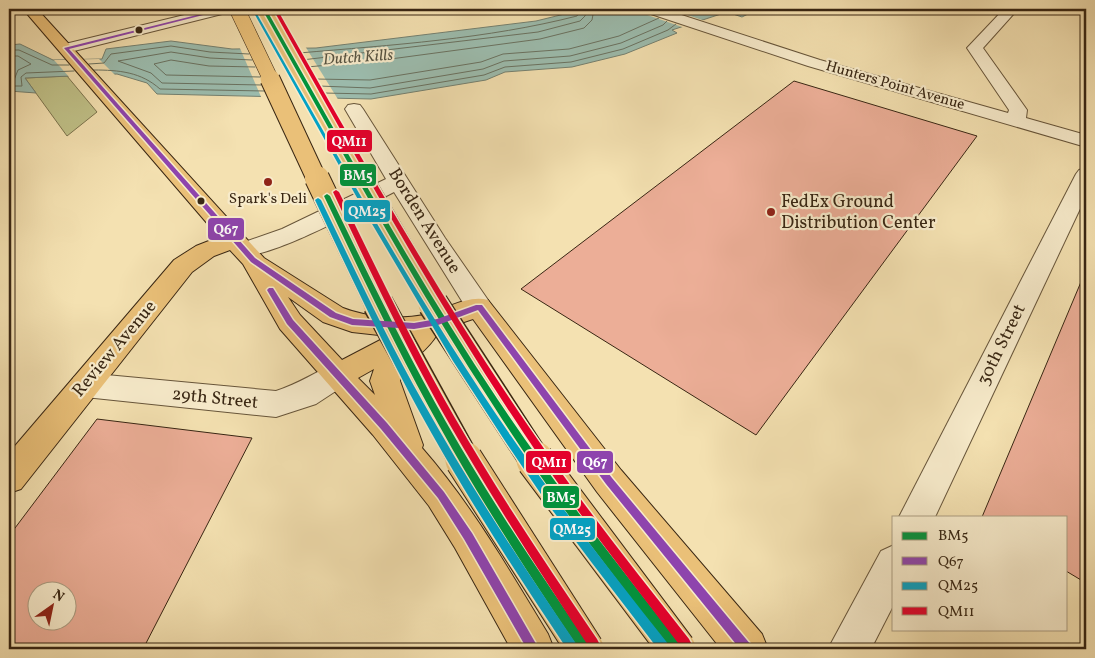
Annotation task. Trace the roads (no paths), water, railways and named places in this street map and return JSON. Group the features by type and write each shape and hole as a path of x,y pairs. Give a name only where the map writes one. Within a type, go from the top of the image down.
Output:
{"main road":[{"path":"30,9 244,250 290,322 412,459 441,495 468,536 533,649"},
{"path":"237,9 379,306 421,385 484,493 585,649"},
{"path":"264,9 428,296 476,372 524,446 588,535 677,649"},
{"path":"244,250 324,309 343,319 365,324 402,326 438,322"},
{"name":"Review Avenue","path":"9,478 183,266 205,251 244,250"},
{"path":"338,375 438,322 479,307"},
{"name":"Borden Avenue","path":"479,307 522,369 616,493 747,649"},
{"path":"412,459 386,388 386,374 395,360 438,322"}],"street":[{"path":"71,54 225,9"},
{"name":"Hunters Point Avenue","path":"650,9 814,63 1086,141"},
{"path":"1011,9 975,48 1018,110 1016,120"},
{"name":"Borden Avenue","path":"354,109 397,182 479,307"},
{"name":"30th Street","path":"917,516 1086,174"},
{"name":"Review Avenue","path":"244,250 290,234 397,182"},
{"name":"29th Street","path":"85,385 276,404 305,394 338,375"},
{"path":"849,649 892,568"}],"water":[{"name":"Dutch Kills","path":"585,9 758,9 742,17 727,12 672,30 677,33 625,54 572,67 505,72 486,80 371,99 157,94 147,83 117,74 25,78 36,93 9,91 9,45 20,44 53,60 102,59 106,49 171,41 232,49 316,48 536,21"}],"place":[{"name":"Spark's Deli","path":"268,182"},
{"name":"FedEx Ground Distribution Center","path":"771,212"}]}
